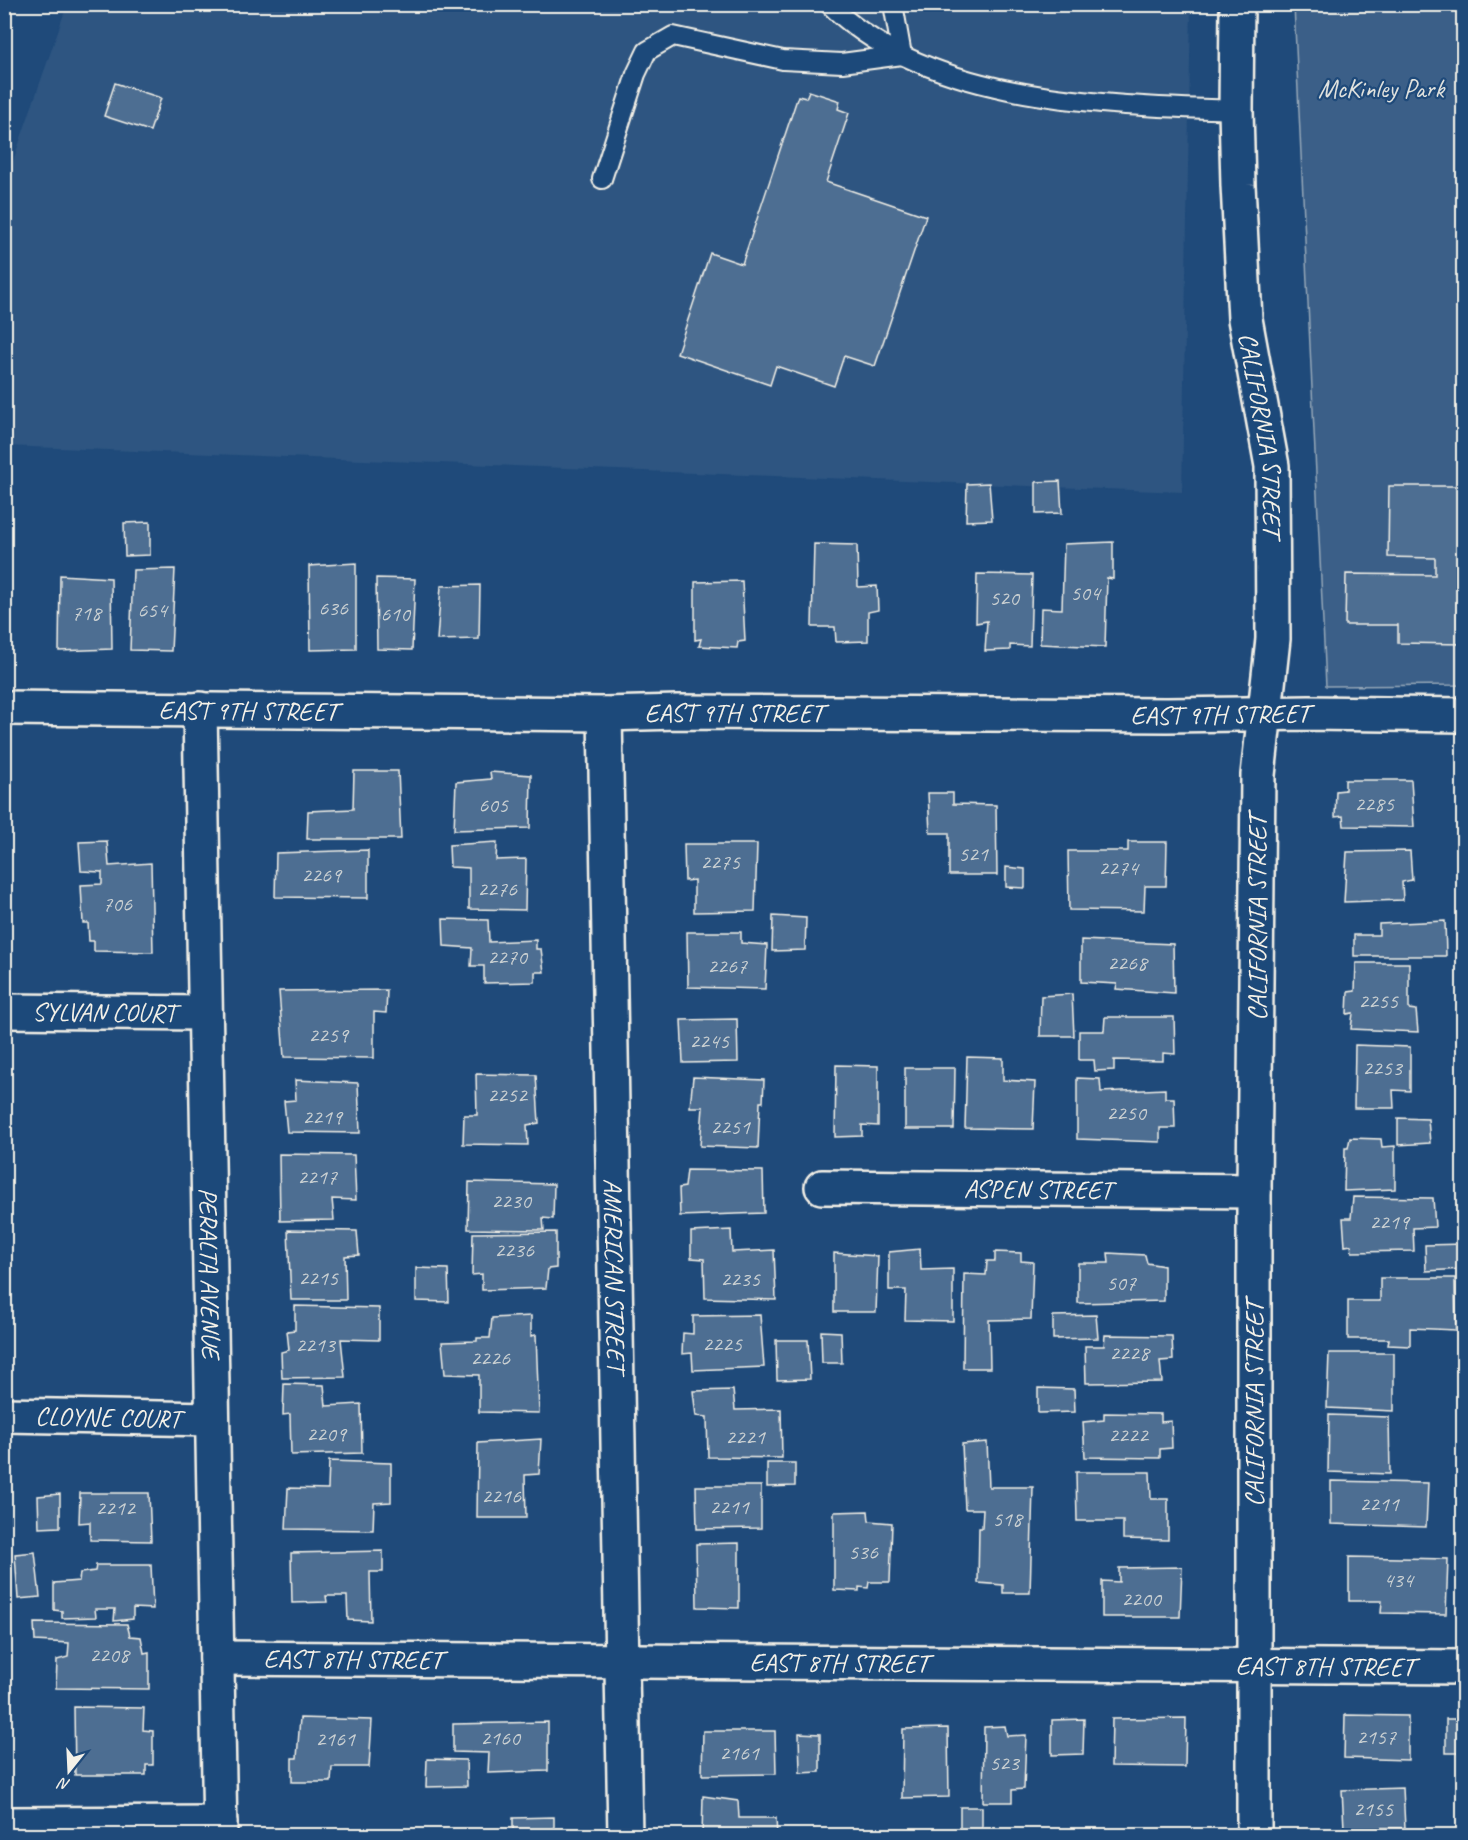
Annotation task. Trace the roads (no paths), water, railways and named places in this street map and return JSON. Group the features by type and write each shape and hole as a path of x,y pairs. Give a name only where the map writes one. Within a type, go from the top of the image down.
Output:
{"street":[{"name":"CALIFORNIA STREET","path":"1238,4 1236,110 1245,319 1272,466 1273,639 1258,775 1254,1191 1254,1836"},
{"name":"EAST 9TH STREET","path":"4,708 605,714 690,712 1155,715 1309,712 1464,715"},
{"name":"PERALTA AVENUE","path":"200,709 220,1829"},
{"name":"AMERICAN STREET","path":"605,714 625,1836"},
{"name":"SYLVAN COURT","path":"4,1011 204,1013"},
{"name":"ASPEN STREET","path":"822,1187 1254,1191"},
{"name":"CLOYNE COURT","path":"4,1415 212,1419"},
{"name":"EAST 8TH STREET","path":"217,1658 1464,1667"},
{"path":"4,1824 220,1829"}],"lane":[{"path":"830,4 867,35 902,55 940,71 982,83 1040,95 1118,105 1236,110"},
{"path":"893,4 902,55"},
{"path":"602,179 647,51 673,36 783,60 842,63 902,55"}],"park label":[{"name":"McKinley Park","path":"1381,88"}]}
